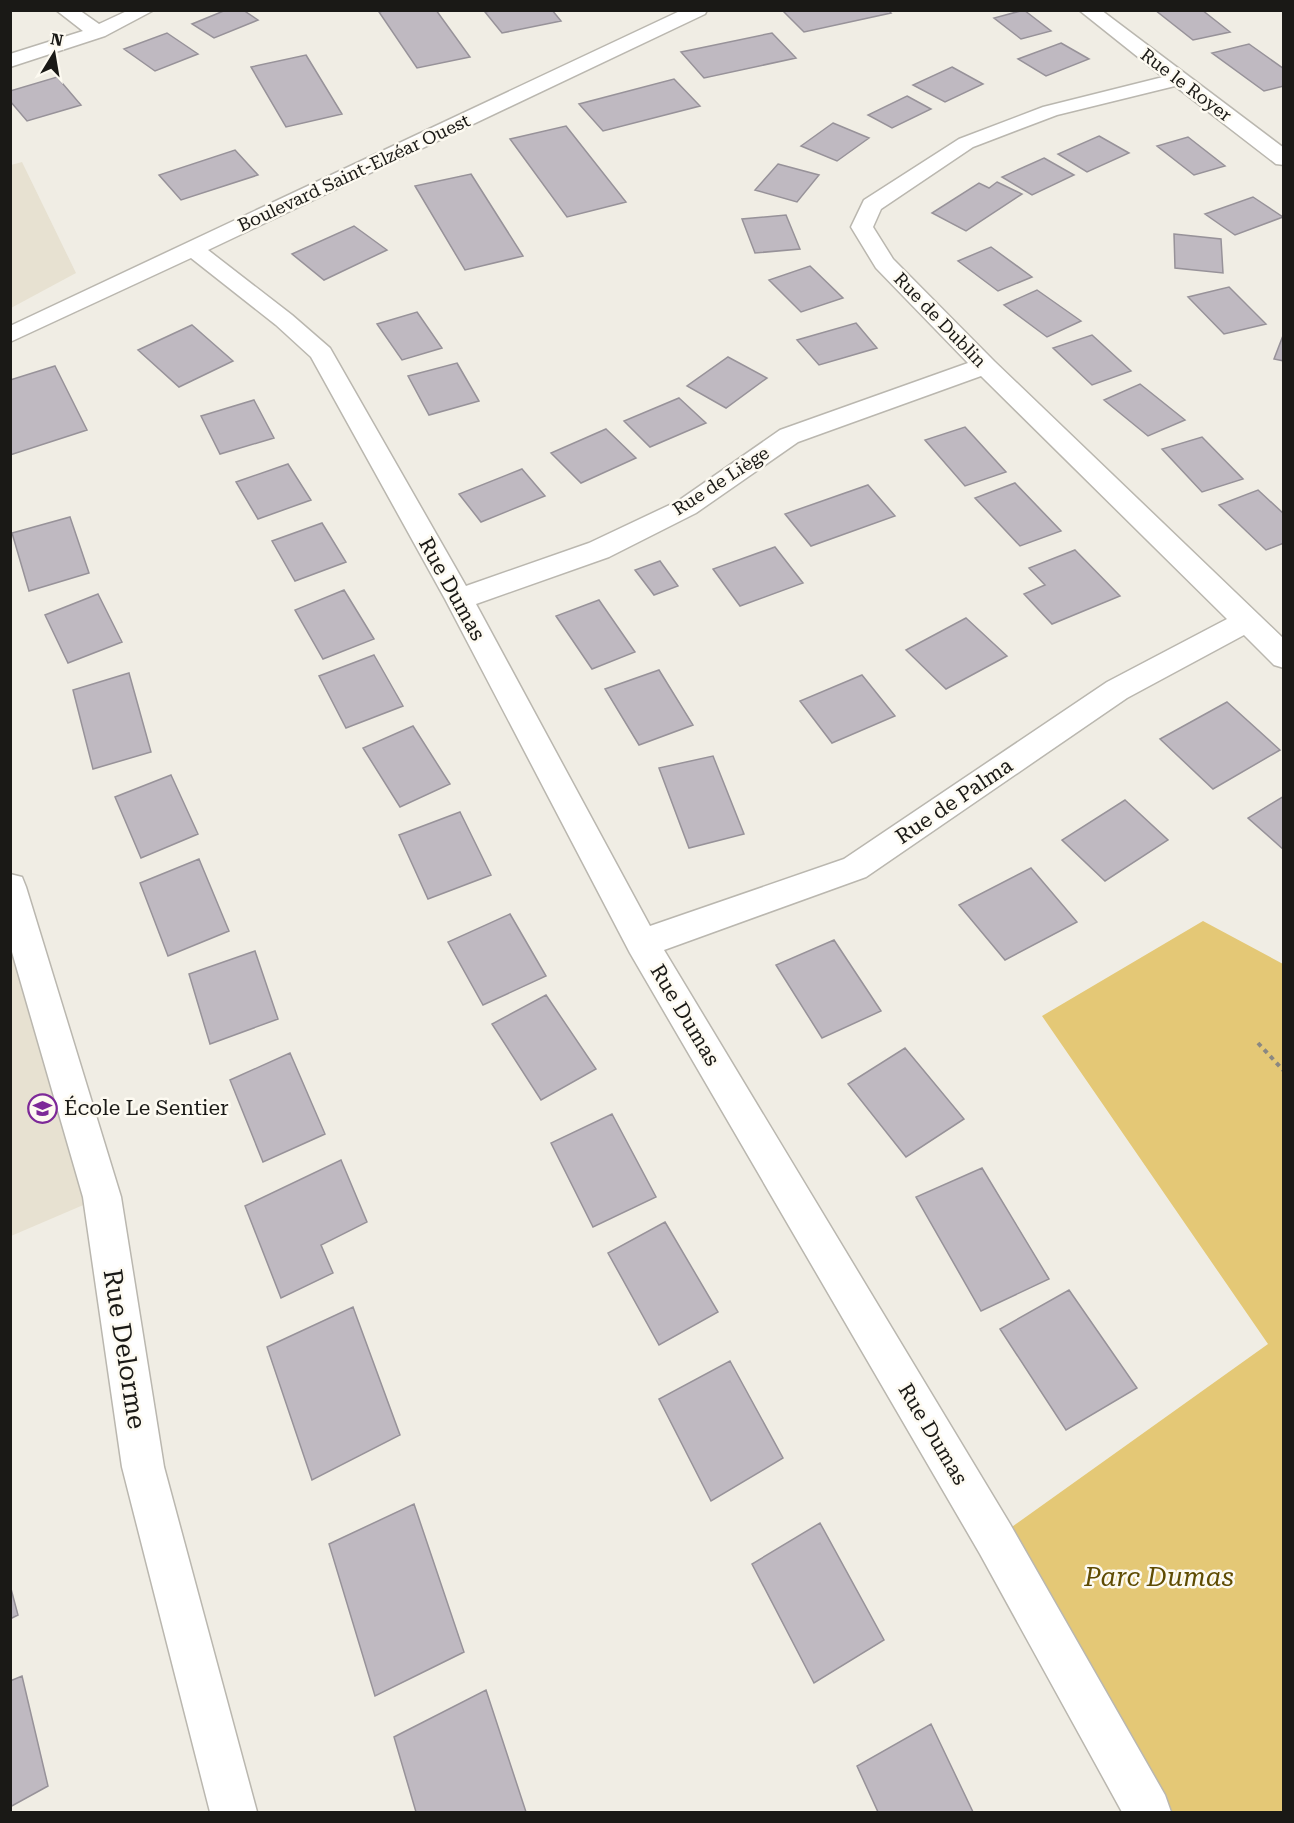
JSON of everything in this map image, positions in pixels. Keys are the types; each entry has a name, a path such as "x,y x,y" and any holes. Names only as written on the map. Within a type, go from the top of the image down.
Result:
{"street":[{"path":"65,10 98,32"},
{"path":"10,61 98,32 145,10"},
{"name":"Boulevard Saint-Elzéar Ouest","path":"10,335 698,10"},
{"name":"Rue le Royer","path":"1088,10 1284,159"},
{"name":"Rue de Dublin","path":"1178,79 1050,111 966,143 872,205 862,227 884,263 985,366 1284,657"},
{"name":"Rue Dumas","path":"193,249 284,320 321,353 459,598 642,943 989,1529 1148,1812"},
{"name":"Rue de Liège","path":"459,598 598,550 667,517 687,507 789,436 985,366"},
{"name":"Rue de Palma","path":"642,943 855,868 1117,690 1247,621"},
{"name":"Rue Delorme","path":"10,887 102,1197 143,1467 234,1812"}],"path":[{"path":"1258,1043 1284,1071"}],"shaded area":[{"path":"22,162 76,273 11,308 11,165"},
{"name":"École Le Sentier","path":"10,887 102,1197 11,1236 10,1236"}],"green space":[{"name":"Parc Dumas","path":"1203,921 1283,964 1283,1812 1148,1812 995,1539 1268,1344 1042,1016"}],"building":[{"path":"226,10 243,10 258,20 214,38 192,24"},
{"path":"436,10 470,57 417,68 379,12"},
{"path":"552,10 561,21 502,33 485,12"},
{"path":"782,10 888,10 891,13 804,32"},
{"path":"1024,10 1051,31 1021,39 994,18"},
{"path":"1155,10 1202,10 1230,32 1193,40"},
{"path":"167,33 198,54 155,71 124,49"},
{"path":"772,33 796,58 704,78 681,52"},
{"path":"1061,43 1089,59 1046,76 1018,59"},
{"path":"1249,44 1284,69 1284,86 1264,91 1212,53"},
{"path":"306,55 342,114 286,127 251,67"},
{"path":"952,67 983,84 945,102 913,85"},
{"path":"57,77 81,105 27,121 10,101 10,91"},
{"path":"674,79 700,106 603,131 579,104"},
{"path":"907,96 931,109 892,128 868,115"},
{"path":"833,123 869,138 837,161 801,146"},
{"path":"566,126 626,202 567,217 510,139"},
{"path":"1099,136 1129,153 1087,172 1058,154"},
{"path":"1188,137 1225,166 1194,175 1157,146"},
{"path":"235,150 258,175 181,200 159,175"},
{"path":"1044,158 1074,175 1032,195 1002,177"},
{"path":"778,164 819,175 797,202 755,190"},
{"path":"471,174 523,256 465,270 415,186"},
{"path":"997,182 1022,194 966,231 932,213 979,183 989,188"},
{"path":"1253,197 1283,217 1235,235 1205,214"},
{"path":"786,215 800,249 755,253 742,219"},
{"path":"354,226 387,250 324,280 292,254"},
{"path":"1174,234 1221,239 1223,273 1175,268"},
{"path":"991,247 1032,277 998,291 958,261"},
{"path":"810,266 843,298 801,312 769,280"},
{"path":"1229,287 1266,324 1224,334 1188,297"},
{"path":"1037,290 1081,321 1047,337 1004,305"},
{"path":"417,312 442,348 402,360 377,324"},
{"path":"856,323 877,348 819,365 797,340"},
{"path":"192,325 233,361 179,387 138,350"},
{"path":"1284,333 1284,361 1274,359"},
{"path":"1092,335 1131,371 1092,385 1053,348"},
{"path":"728,357 767,378 726,408 687,386"},
{"path":"457,363 479,401 429,415 408,376"},
{"path":"55,366 87,430 10,455 10,380"},
{"path":"1140,384 1185,420 1148,436 1104,400"},
{"path":"679,398 706,423 650,447 624,421"},
{"path":"254,400 274,438 220,454 201,416"},
{"path":"965,427 1006,472 965,486 925,440"},
{"path":"606,429 636,458 581,483 551,453"},
{"path":"1202,437 1243,479 1202,492 1162,449"},
{"path":"288,464 311,500 258,519 236,482"},
{"path":"522,469 545,496 481,522 459,494"},
{"path":"1015,483 1061,531 1020,546 975,498"},
{"path":"868,485 895,516 811,546 785,514"},
{"path":"1258,490 1284,514 1284,543 1266,550 1219,505"},
{"path":"70,517 89,573 29,591 12,533"},
{"path":"322,523 346,562 295,581 272,541"},
{"path":"775,547 803,583 740,606 713,569"},
{"path":"1075,550 1120,596 1052,624 1024,594 1045,585 1029,568"},
{"path":"660,561 678,586 654,595 635,570"},
{"path":"344,590 374,639 323,659 295,610"},
{"path":"98,594 122,642 68,663 45,615"},
{"path":"599,600 635,652 592,669 556,616"},
{"path":"966,618 1007,656 946,689 906,650"},
{"path":"374,655 403,706 346,728 319,676"},
{"path":"659,670 693,725 639,745 605,689"},
{"path":"129,673 151,752 93,769 73,690"},
{"path":"862,675 895,716 832,743 800,701"},
{"path":"1227,702 1280,750 1213,789 1160,739"},
{"path":"413,726 450,784 400,807 363,748"},
{"path":"713,756 744,834 689,848 659,768"},
{"path":"171,775 198,834 141,858 115,797"},
{"path":"1284,796 1284,850 1248,818"},
{"path":"1125,800 1168,840 1105,881 1062,840"},
{"path":"460,812 491,875 428,899 399,835"},
{"path":"199,859 229,931 168,956 140,883"},
{"path":"1031,868 1077,922 1005,960 959,905"},
{"path":"510,914 546,976 483,1005 448,942"},
{"path":"834,940 881,1011 822,1038 776,965"},
{"path":"255,951 278,1019 210,1044 189,974"},
{"path":"546,995 596,1069 541,1100 492,1024"},
{"path":"905,1048 964,1119 906,1157 848,1084"},
{"path":"290,1053 325,1134 263,1162 230,1080"},
{"path":"612,1114 656,1197 593,1227 551,1143"},
{"path":"341,1160 367,1222 321,1245 333,1273 281,1298 245,1206"},
{"path":"982,1168 1049,1279 981,1311 916,1197"},
{"path":"665,1222 718,1312 659,1345 608,1253"},
{"path":"1069,1290 1137,1388 1066,1430 1000,1329"},
{"path":"353,1307 400,1435 312,1480 267,1347"},
{"path":"730,1361 783,1458 711,1501 659,1399"},
{"path":"414,1504 464,1652 375,1696 329,1544"},
{"path":"820,1523 884,1640 814,1683 752,1564"},
{"path":"10,1585 18,1615 10,1619"},
{"path":"22,1676 48,1786 10,1807 10,1681"},
{"path":"486,1690 526,1812 416,1812 394,1737"},
{"path":"931,1724 973,1812 878,1812 857,1766"}],"place":[{"name":"École Le Sentier","path":"43,1108"}]}
